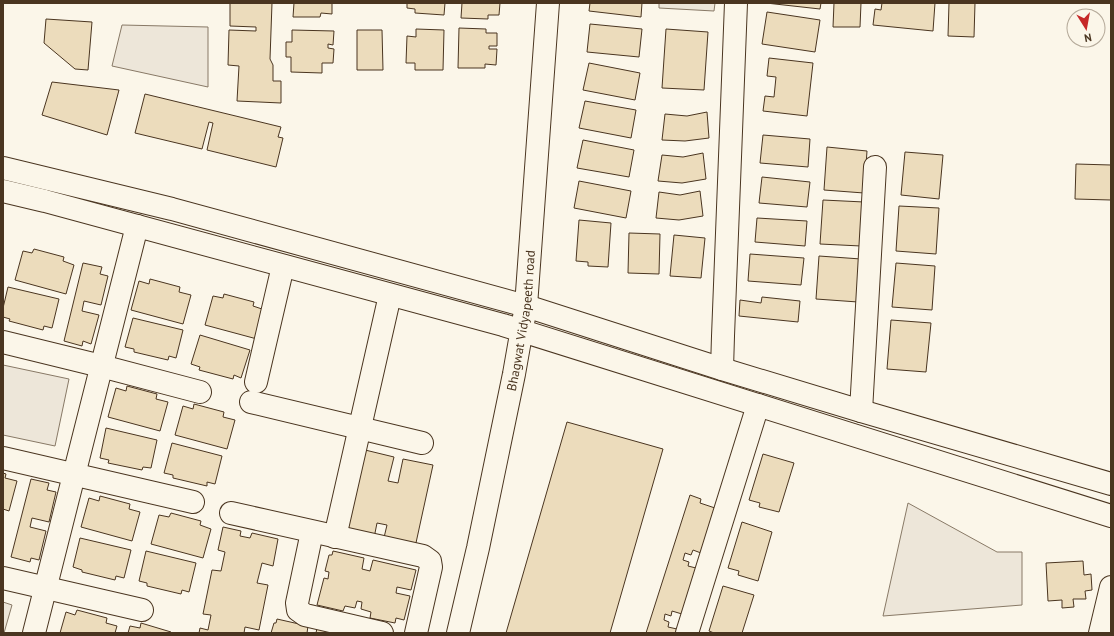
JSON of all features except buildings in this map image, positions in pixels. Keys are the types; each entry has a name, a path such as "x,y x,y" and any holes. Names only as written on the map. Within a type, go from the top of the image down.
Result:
{"street":[{"name":"Bhagwat Vidyapeeth road","path":"458,633 478,548 514,374 526,306 548,3"},
{"path":"722,369 736,3"},
{"path":"861,412 875,167"},
{"path":"3,168 172,209 526,306 861,412 1111,484"},
{"path":"3,191 53,203 521,331 1111,516"},
{"path":"34,633 137,226"},
{"path":"283,266 253,392 360,428 422,443"},
{"path":"335,537 390,295"},
{"path":"3,342 200,392"},
{"path":"687,633 758,405"},
{"path":"3,458 193,502"},
{"path":"231,513 423,556 430,562 431,567 416,633"},
{"path":"312,532 296,603 298,610 305,615 374,632"},
{"path":"3,578 142,610"},
{"path":"1100,633 1111,587"}],"shaded area":[{"path":"659,3 715,3 714,11 659,8"},
{"path":"122,25 208,27 208,87 112,66"},
{"path":"3,365 69,379 55,446 3,435"},
{"path":"908,503 997,552 1022,552 1022,605 883,616"},
{"path":"3,602 12,605 4,633 3,633"}]}
